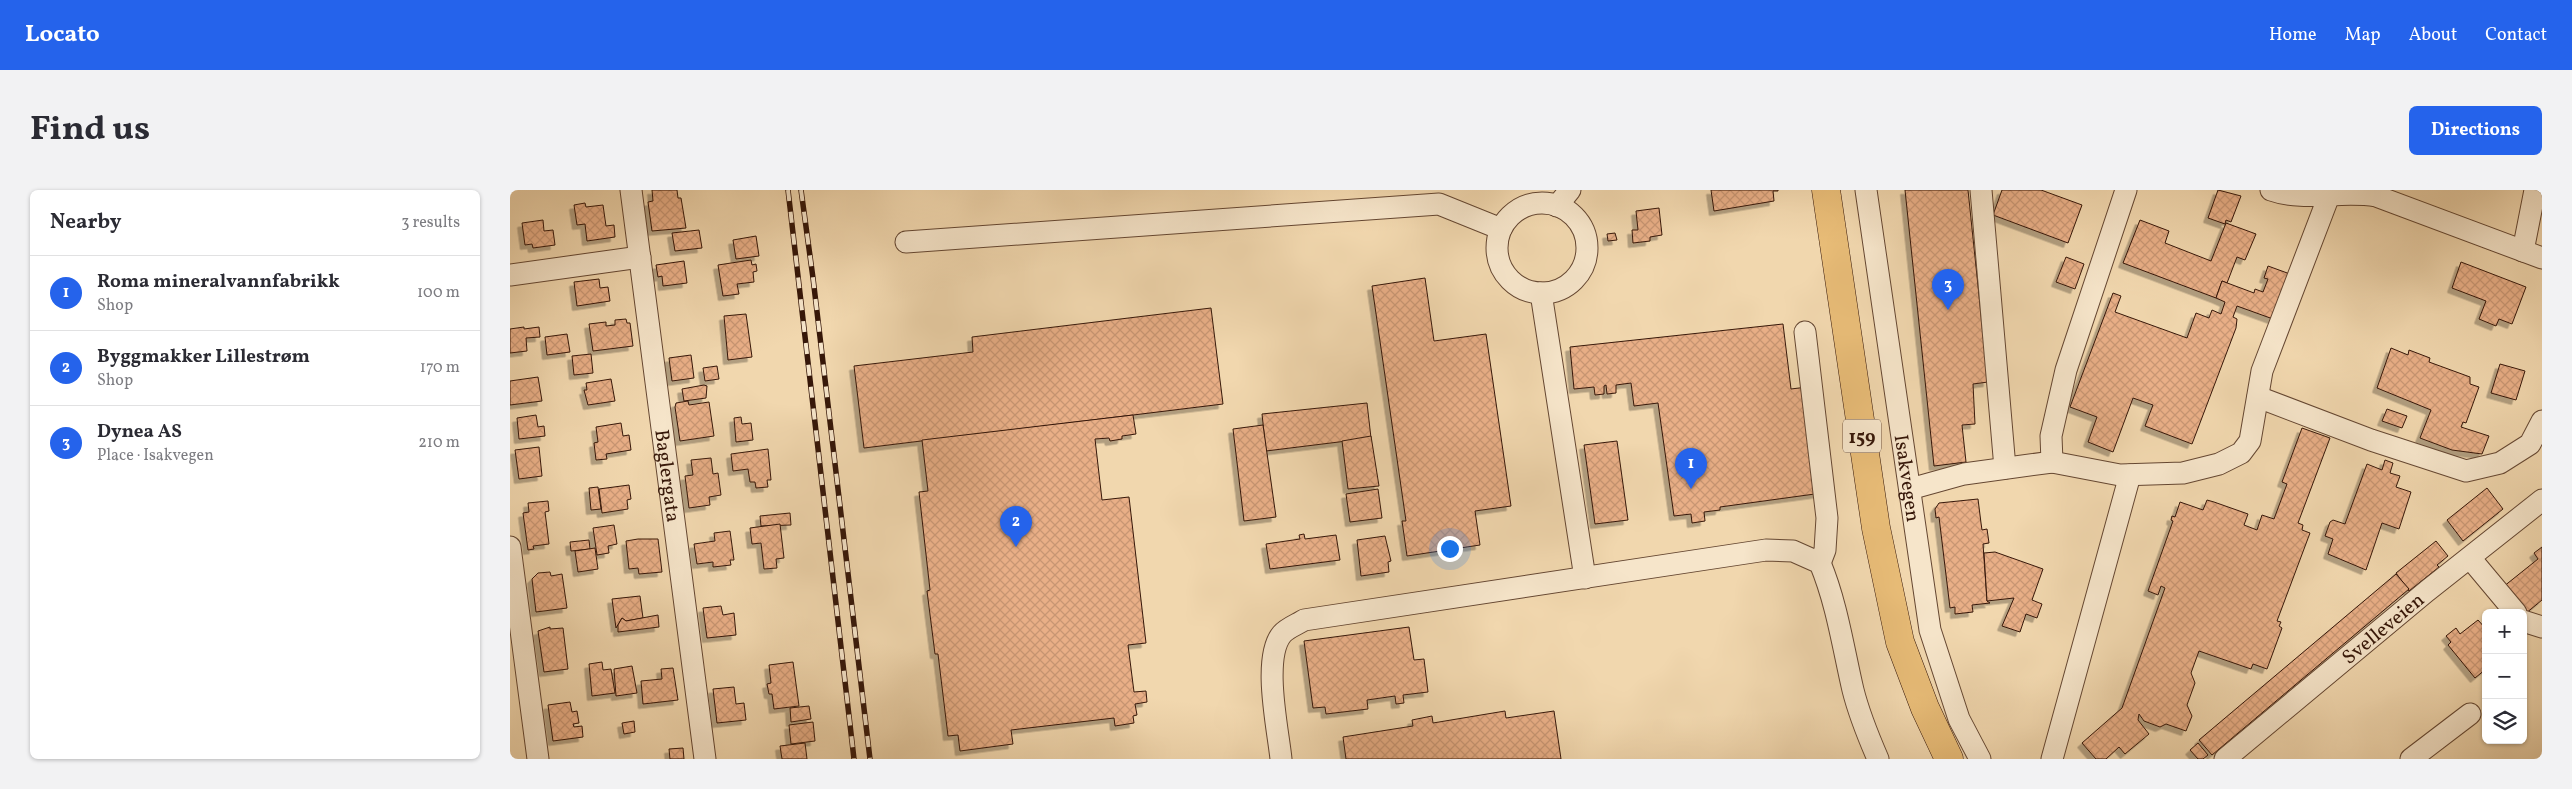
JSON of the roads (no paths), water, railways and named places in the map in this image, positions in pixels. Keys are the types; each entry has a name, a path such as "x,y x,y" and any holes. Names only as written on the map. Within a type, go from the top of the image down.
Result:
{"highway":[{"name":"159","path":"1826,190 1876,528 1900,642 1913,679 1949,759"}],"street":[{"name":"Baglergata","path":"631,190 705,759"},
{"name":"Isakvegen","path":"1866,190 1930,630 1959,718 1980,759"},
{"path":"1981,190 2005,468"},
{"path":"2052,462 2051,436 2066,370 2126,190"},
{"path":"2272,190 2296,196 2356,191 2376,196 2480,237 2533,255 2535,190"},
{"path":"1910,489 1964,474 2052,462 2120,475 2183,473 2219,464 2241,453 2250,441 2262,371 2330,193"},
{"path":"1564,198 1579,224 1586,242 1586,251 1580,272 1563,288 1541,293 1520,288 1504,272 1497,251 1501,229 1507,219 1525,206 1564,198"},
{"path":"906,242 1439,204 1501,229"},
{"path":"510,275 640,257"},
{"path":"1541,293 1585,578"},
{"path":"1805,332 1827,518 1825,550 1820,563 1832,592 1860,715 1878,759"},
{"path":"2258,397 2371,440 2466,471 2500,464 2530,444 2542,421"},
{"path":"2052,759 2130,475"},
{"name":"Svelleveien","path":"2225,759 2542,500"},
{"path":"510,547 538,759"},
{"path":"1281,759 1272,667 1275,648 1282,634 1304,620 1766,550 1793,551 1820,563"},
{"path":"2470,558 2513,609"},
{"path":"2527,622 2542,627"},
{"path":"2411,759 2470,714"}],"railway":[{"path":"788,190 854,759"},
{"path":"801,190 870,759"}],"place":[{"name":"Dynea AS","path":"1948,310"},
{"name":"Roma mineralvannfabrikk","path":"1691,489"},
{"name":"Byggmakker Lillestrøm","path":"1016,547"}]}
